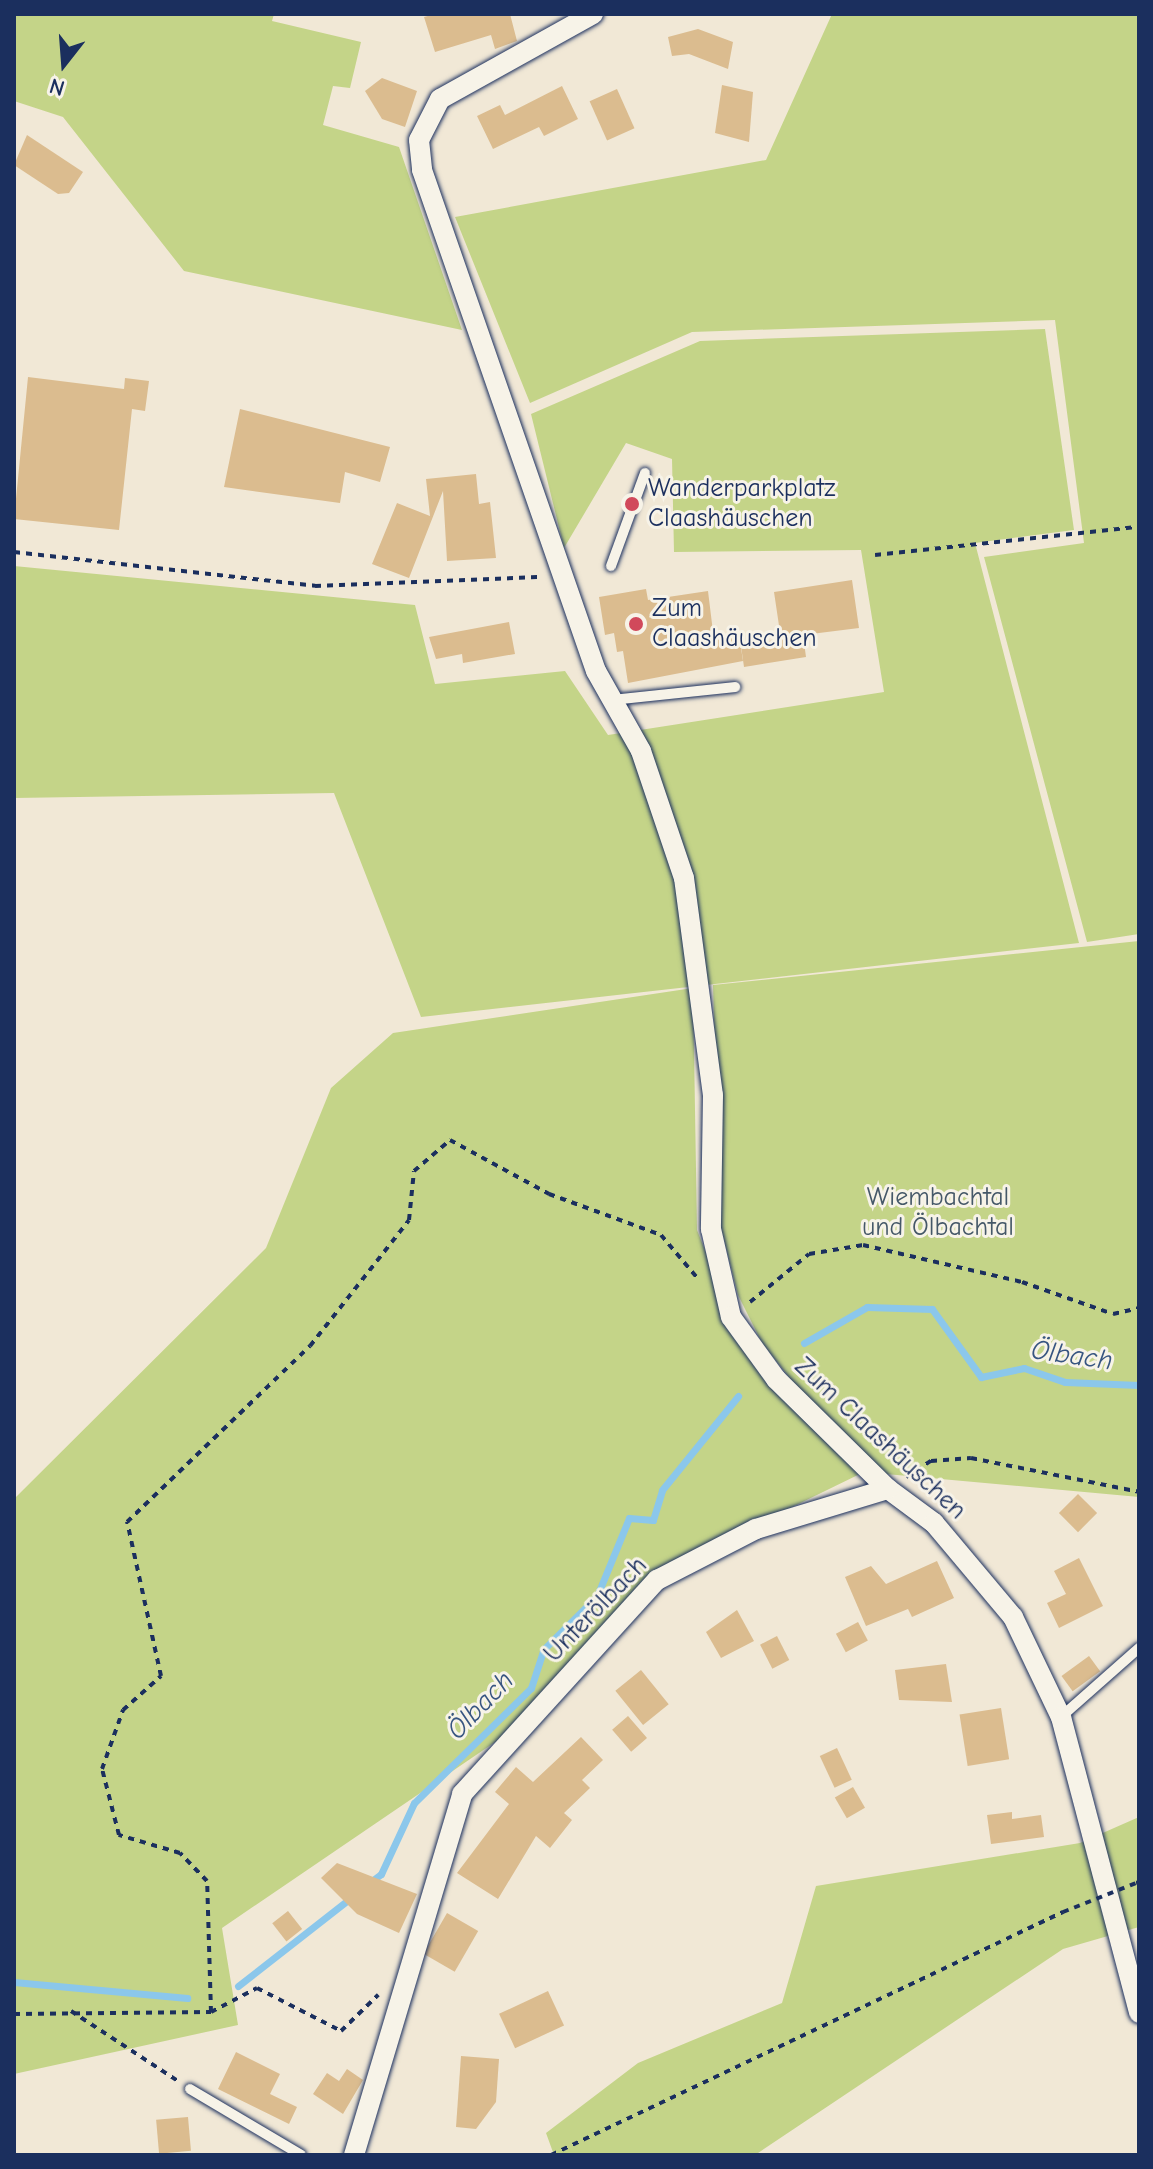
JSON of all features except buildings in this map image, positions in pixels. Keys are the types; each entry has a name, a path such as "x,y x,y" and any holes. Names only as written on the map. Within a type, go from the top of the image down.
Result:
{"street":[{"name":"Zum Claashäuschen","path":"593,14 440,99 419,140 422,170 565,575 612,700 641,751 684,878 713,1095 711,1229 731,1317 776,1379 888,1489 984,1574 1061,1717 1139,2013"},
{"name":"Unterölbach","path":"354,2155 462,1794 657,1580 756,1529 888,1489"}],"lane":[{"path":"611,566 645,473"},
{"path":"612,700 735,687"},
{"path":"1061,1717 1139,1648"},
{"path":"190,2089 301,2155"}],"path":[{"path":"875,555 1139,527"},
{"path":"14,552 315,586 565,575"},
{"path":"211,2012 207,1881 180,1853 119,1835 102,1769 123,1710 161,1676 127,1522 310,1346 409,1220 414,1171 450,1140 549,1194 661,1235 731,1317 809,1254 863,1245 998,1275 1113,1314 1139,1308"},
{"path":"888,1489 931,1461 971,1458 1139,1492"},
{"path":"551,2155 1063,1912 1138,1883"},
{"path":"14,2014 69,2010 211,2012 257,1988 341,2031 381,1992"},
{"path":"69,2010 190,2089"}],"green space":[{"path":"14,14 274,14 272,21 361,42 350,88 333,86 323,125 399,147 462,330 184,271 63,117 14,101"},
{"path":"832,14 1139,14 1139,934 1087,942 984,557 1084,543 1055,320 692,332 530,403 455,217 766,160"},
{"path":"1045,329 1074,530 975,543 1079,943 421,1017 334,793 14,798 14,566 415,605 435,684 565,671 608,735 884,692 861,550 674,552 672,459 626,443 564,548 531,414 700,341"},
{"name":"Wiembachtal und Ölbachtal","path":"1139,941 1139,1497 864,1472 649,1577 504,1736 222,1928 238,2025 14,2074 14,1499 266,1248 331,1088 393,1033 693,988 697,1230 745,1351 857,1463 762,1343 738,1295 720,1224 713,985"},
{"path":"1139,1817 1139,1927 1063,1949 755,2155 554,2155 546,2133 638,2063 782,2003 816,1886 1080,1843"}],"waterway":[{"name":"Ölbach","path":"804,1343 867,1307 932,1309 981,1377 1024,1368 1065,1382 1139,1385"},
{"name":"Ölbach","path":"369,1883 381,1874 414,1803 531,1688 543,1650 597,1596 629,1518 653,1520 662,1490 738,1396"},
{"name":"Ölbach","path":"238,1986 353,1896"},
{"name":"Ölbach","path":"14,1982 187,1998"}],"place":[{"name":"Wanderparkplatz Claashäuschen","path":"632,504"},
{"name":"Zum Claashäuschen","path":"636,624"}]}
